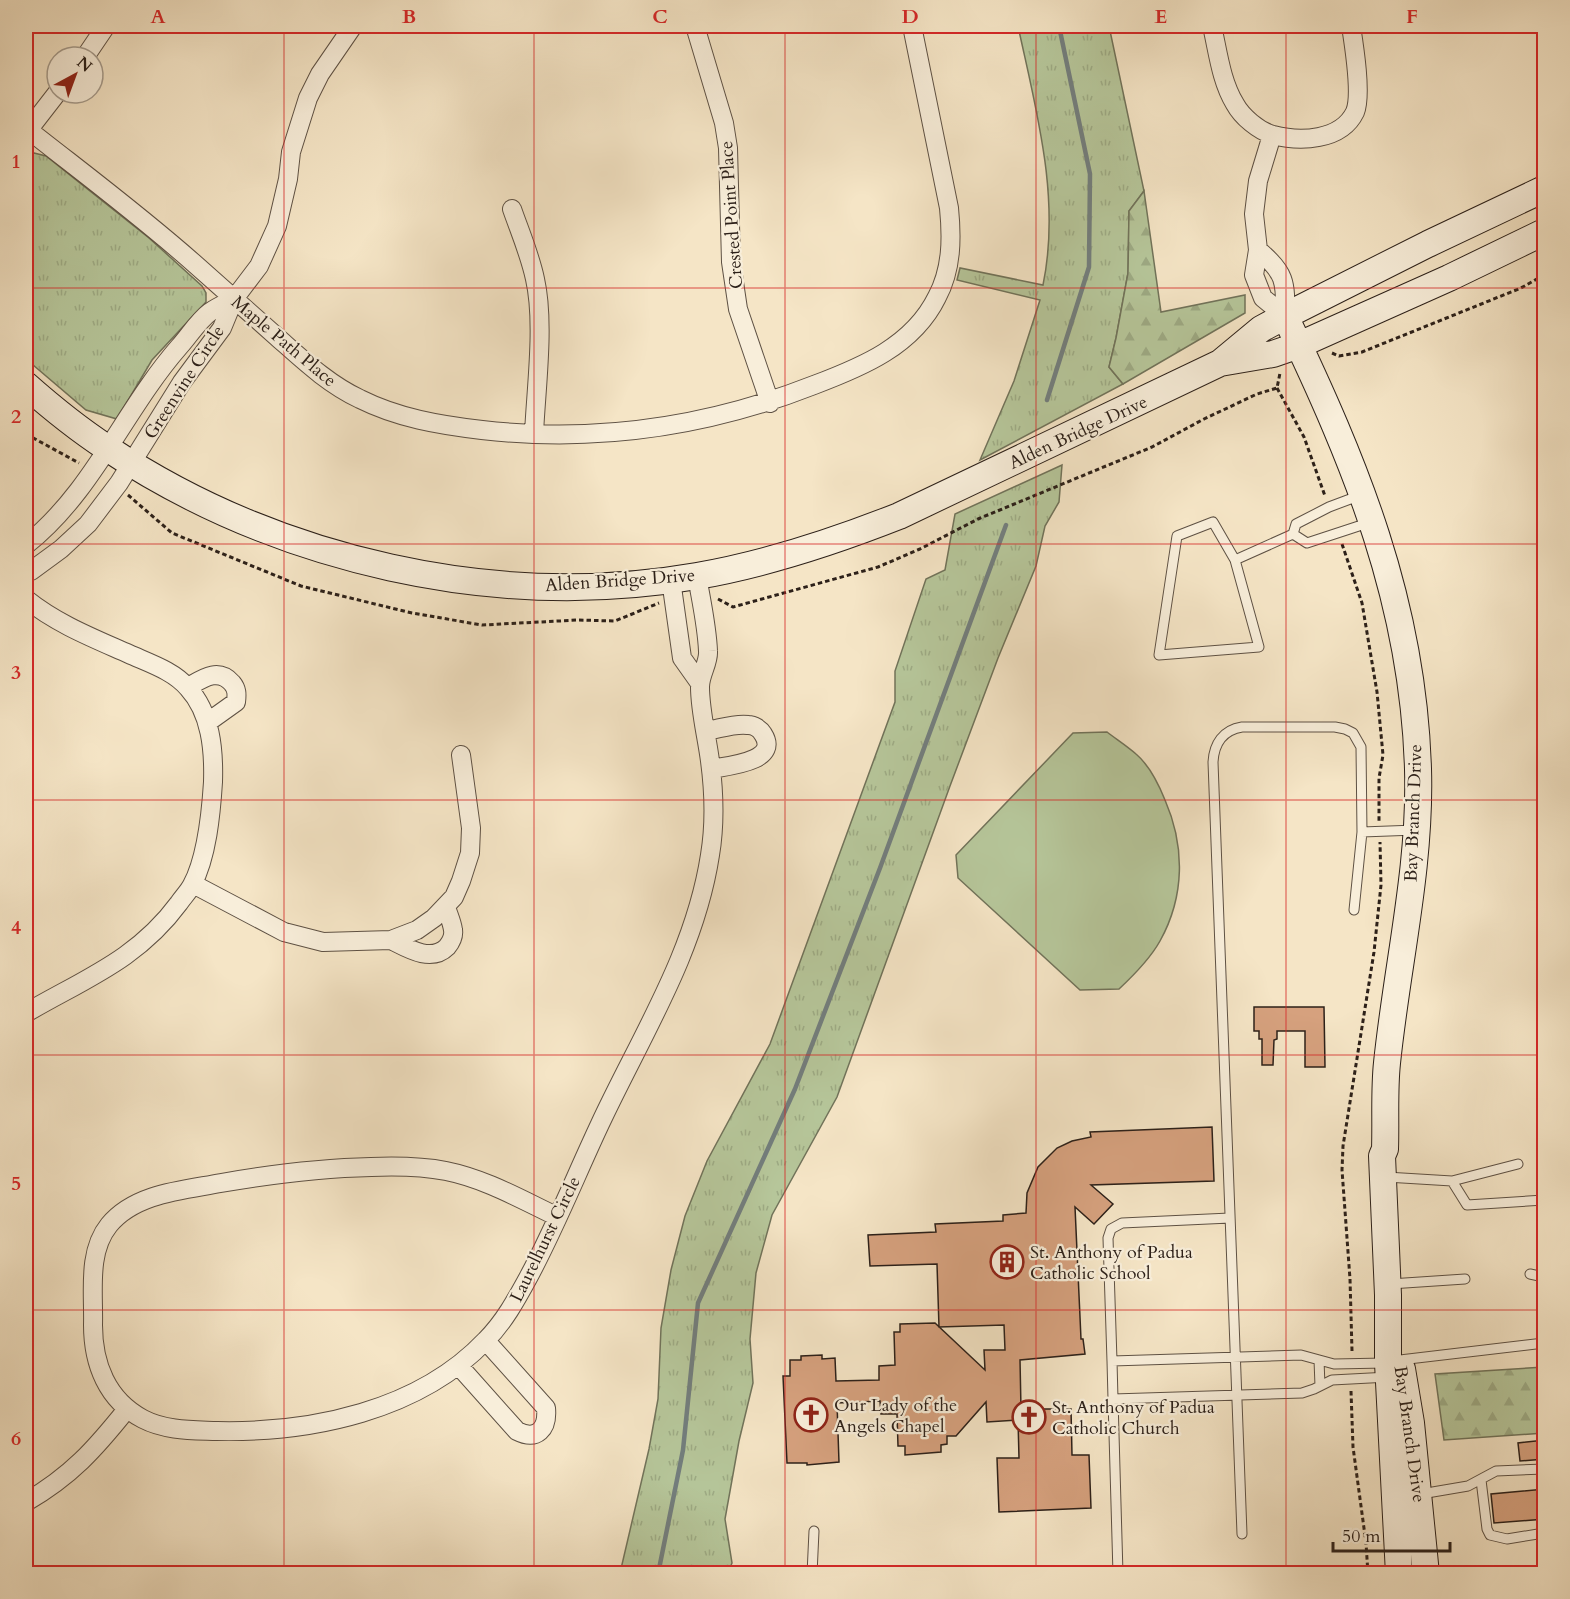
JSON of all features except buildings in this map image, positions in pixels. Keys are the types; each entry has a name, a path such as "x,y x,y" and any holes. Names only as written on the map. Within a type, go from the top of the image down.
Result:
{"street":[{"path":"93,45 106,26"},
{"name":"Greenvine Circle","path":"26,572 31,571 68,543 88,524 125,473 182,382 222,328 234,299 259,266 277,226 287,187 291,152 308,98 320,74 353,26"},
{"name":"Crested Point Place","path":"695,26 724,123 728,148 731,262 738,309 770,403"},
{"name":"Maple Path Place","path":"26,130 163,236 328,381 363,401 417,420 455,427 534,434 594,435 642,431 687,423 770,403 852,371 891,350 910,334 926,315 937,298 946,275 951,251 951,229 949,208 912,26"},
{"path":"1212,26 1226,86 1236,107 1253,124 1272,135 1302,139 1322,138 1340,129 1354,112 1358,95 1351,26"},
{"path":"26,130 47,105"},
{"path":"1272,135 1258,181 1254,214 1258,250 1254,275 1263,298 1285,316"},
{"name":"Alden Bridge Drive","path":"26,385 61,416 103,459 125,473 247,522 352,558 406,571 517,585 673,589 698,586 848,537 899,516 1220,363 1261,329 1285,316 1428,244 1545,189"},
{"path":"512,209 529,257 538,306 534,434"},
{"name":"Alden Bridge Drive","path":"1220,363 1302,351 1545,232"},
{"path":"1258,250 1275,264 1286,287 1285,316"},
{"name":"Greenvine Circle","path":"26,545 67,506 103,459 163,365 208,314 234,299"},
{"name":"Bay Branch Drive","path":"1285,316 1364,494 1388,572 1402,628 1412,699 1418,770 1416,830 1409,906 1387,1064 1385,1149 1382,1156 1392,1367 1407,1496 1426,1574"},
{"name":"Laurelhurst Circle","path":"698,586 709,656 699,681"},
{"name":"Laurelhurst Circle","path":"127,1409 145,1420 176,1429 275,1430 337,1420 390,1402 422,1388 459,1366 486,1341 502,1322 558,1218 600,1123 665,996 701,897 711,850 713,820 711,769 699,681 682,658 673,589"},
{"path":"26,599 41,612 63,625 166,671 188,687 200,703 208,722 212,768 211,813 201,861 192,885 170,914 135,950 26,1013"},
{"path":"188,687 209,676 220,675 230,680 236,687 236,702 208,722"},
{"path":"706,731 748,724 761,731 766,740 765,750 754,760 711,769"},
{"path":"192,885 284,932 303,938 323,942 391,940 417,930 446,907 454,897 470,853 471,828 461,755"},
{"path":"391,940 417,952 434,954 441,952 453,936 446,907"},
{"path":"26,1502 73,1471 127,1409 111,1393 100,1373 93,1342 94,1260 97,1245 106,1229 118,1216 137,1204 162,1194 284,1172 322,1168 415,1166 471,1178 494,1186 558,1218"},
{"path":"459,1366 517,1431 526,1435 536,1434 548,1419 546,1408 486,1341"},
{"name":"Bay Branch Drive","path":"1399,1574 1407,1496"}],"lane":[{"path":"1235,560 1293,534 1296,524 1329,507 1364,494"},
{"path":"1213,522 1235,560 1259,647 1159,655 1177,536 1213,522"},
{"path":"1293,534 1307,543 1373,522"},
{"path":"1242,1534 1213,753 1224,734 1242,727 1335,727 1349,731 1357,738 1361,747 1362,831 1354,910"},
{"path":"1362,831 1416,830"},
{"path":"1383,1177 1452,1182 1518,1164"},
{"path":"1452,1182 1467,1205 1545,1200"},
{"path":"1118,1574 1108,1238 1111,1229 1122,1223 1230,1218"},
{"path":"1530,1274 1545,1277"},
{"path":"1388,1289 1465,1279"},
{"path":"1113,1399 1302,1393 1332,1380 1351,1379 1392,1367 1545,1343"},
{"path":"1112,1361 1301,1355 1334,1364 1392,1367"},
{"path":"1319,1360 1320,1386"},
{"path":"1407,1496 1468,1486 1496,1471 1545,1469"},
{"path":"1480,1480 1486,1529 1490,1535 1507,1539 1545,1533"},
{"path":"812,1574 814,1531"}],"path":[{"path":"1302,351 1324,349 1339,356 1362,352 1521,288 1545,275"},
{"path":"1273,354 1281,371 1277,388 1304,437 1329,507"},
{"path":"698,586 734,607 878,567 920,549 978,519 1152,447 1204,419 1257,394 1277,388"},
{"path":"26,434 83,465 103,459"},
{"path":"125,473 130,497 172,533 301,586 412,613 482,625 578,620 615,621 673,589"},
{"path":"1338,533 1362,603 1377,692 1383,755 1379,778 1381,885 1374,952 1343,1146 1342,1170 1350,1279 1352,1364"},
{"path":"1351,1379 1353,1447 1368,1574"}],"green space":[{"path":"1018,26 1109,26 1144,191 1129,211 1128,273 1109,367 1123,384 980,460 1014,381 1040,300 957,280 960,268 1043,285 1048,252 1048,187 1044,154"},
{"path":"34,153 46,156 149,238 202,286 206,293 206,302 152,360 117,419 86,410 26,359 26,158"},
{"path":"1144,191 1161,312 1245,295 1245,313 1123,384 1109,367 1128,273 1129,211"},
{"path":"1062,465 1059,502 1045,526 1036,566 998,658 950,786 837,1097 772,1215 756,1273 750,1339 753,1383 739,1441 725,1519 732,1563 728,1573 620,1573 649,1449 658,1399 661,1328 671,1270 685,1216 707,1161 770,1044 895,702 895,671 926,579 945,570 955,514"},
{"path":"1107,732 1141,759 1163,794 1172,817 1179,853 1178,889 1168,924 1160,941 1136,972 1119,989 1080,990 958,878 956,855 1073,733"},
{"path":"1544,1367 1544,1433 1444,1440 1435,1374"}],"waterway":[{"path":"1047,400 1089,267 1090,174 1059,26"},
{"path":"658,1574 683,1450 698,1303 795,1089 880,868 1006,525"}],"place":[{"name":"St. Anthony of Padua Catholic School","path":"1007,1262"},
{"name":"Our Lady of the Angels Chapel","path":"811,1415"},
{"name":"St. Anthony of Padua Catholic Church","path":"1029,1417"}]}
